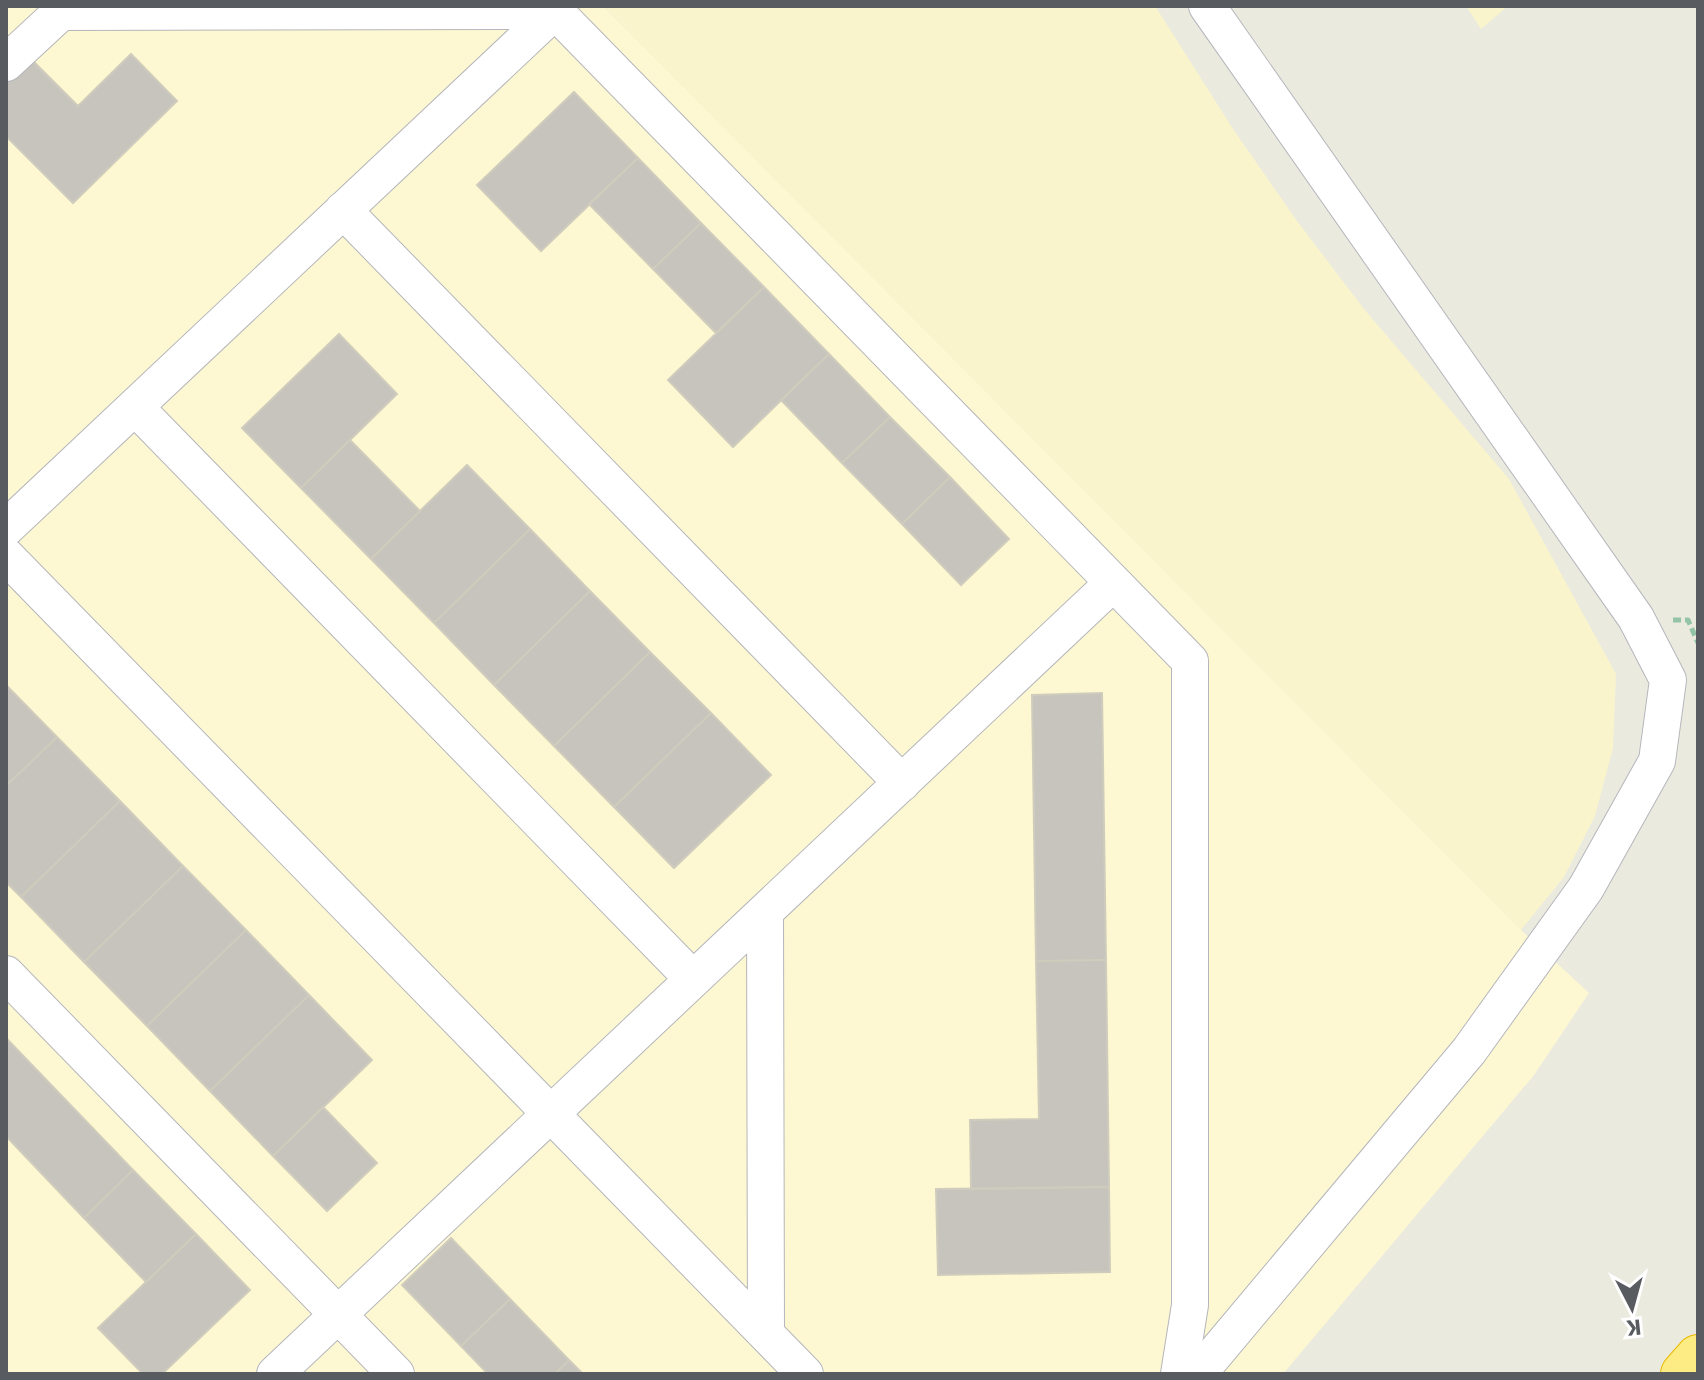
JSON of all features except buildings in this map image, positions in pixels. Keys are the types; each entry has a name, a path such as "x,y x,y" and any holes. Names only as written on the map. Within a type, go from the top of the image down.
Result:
{"highway":[{"path":"1683,1374 1698,1357"}],"street":[{"path":"1198,1374 1469,1051 1586,888 1657,761 1668,680 1636,618 1207,6"},
{"path":"6,63 61,12 555,11 1190,661 1190,1305 1179,1374"},
{"path":"6,528 555,11"},
{"path":"343,210 902,783"},
{"path":"135,407 693,979"},
{"path":"6,556 805,1374"},
{"path":"275,1374 1113,583"},
{"path":"765,912 766,1334"},
{"path":"6,974 396,1374"}],"shaded area":[{"path":"6,6 603,6 1521,930 1589,993 1534,1075 1283,1374 6,1374"}],"sand":[{"path":"603,6 1155,6 1233,129 1297,221 1364,309 1509,479 1616,674 1613,748 1595,816 1564,877 1521,930"},
{"path":"1466,6 1508,6 1481,29"}]}
